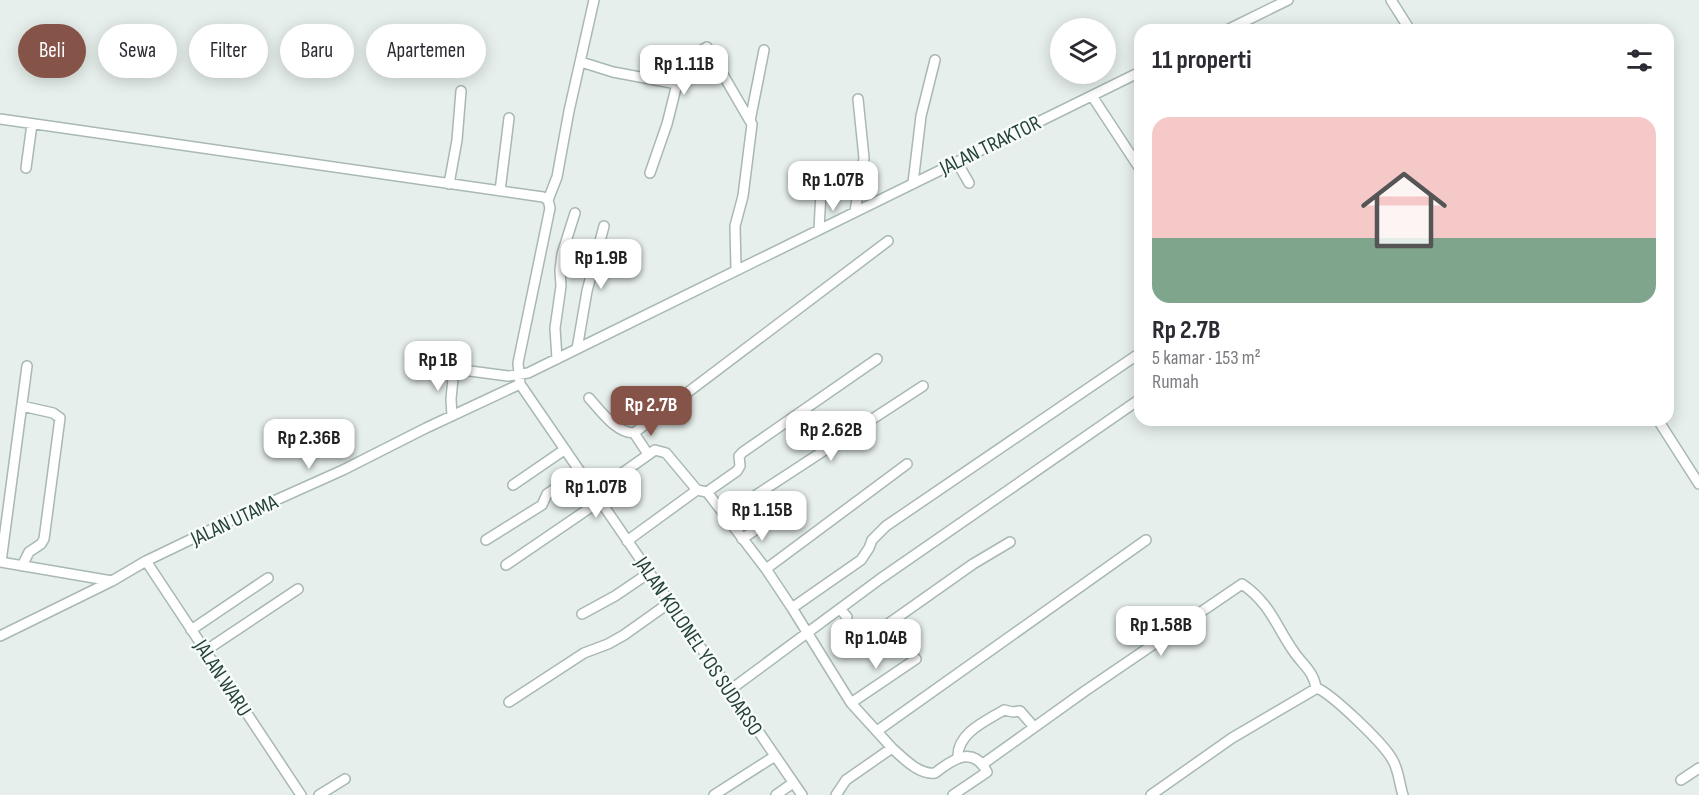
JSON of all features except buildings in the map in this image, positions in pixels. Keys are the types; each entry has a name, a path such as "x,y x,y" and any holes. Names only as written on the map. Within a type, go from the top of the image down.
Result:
{"street":[{"path":"432,366 519,380 518,363 550,208 548,200 557,177 594,0"},
{"path":"1239,24 1288,0"},
{"path":"1391,0 1406,24"},
{"path":"650,173 667,124 684,61 707,47 752,124 743,196 735,226 736,269"},
{"path":"750,121 764,50"},
{"path":"913,183 921,116 934,60"},
{"path":"581,62 613,72 677,84"},
{"name":"JALAN TRAKTOR","path":"519,380 528,373 736,269 1134,75"},
{"path":"449,184 457,140 461,91"},
{"path":"1092,96 1134,160"},
{"path":"855,211 864,158 858,99"},
{"path":"500,191 509,118"},
{"path":"0,119 543,197 548,200"},
{"path":"26,168 32,124"},
{"path":"957,162 969,183"},
{"path":"819,229 820,193"},
{"path":"556,359 555,328 561,285 562,254 575,213"},
{"path":"577,349 587,291 603,226"},
{"path":"589,398 616,425 626,432 634,433 888,241"},
{"path":"792,608 861,560 872,540 886,526 1134,357"},
{"path":"627,541 702,491 737,471 740,466 739,456 743,452 877,359"},
{"path":"27,366 0,562 112,581"},
{"path":"452,416 454,368"},
{"name":"JALAN UTAMA","path":"0,636 112,581 146,561 343,470 519,380"},
{"name":"JALAN KOLONEL YOS SUDARSO","path":"519,380 564,450 802,795"},
{"path":"724,516 923,386"},
{"path":"730,690 943,535 1134,403"},
{"path":"22,406 53,413 60,418 44,539 41,544 29,552 22,566"},
{"path":"1662,426 1699,484"},
{"path":"634,433 648,454"},
{"path":"513,485 564,450"},
{"path":"594,493 655,450 666,453 724,516 766,569 809,632 851,703 892,748 918,769 931,774 958,758 972,756 983,764 986,773 953,795"},
{"path":"766,569 907,464"},
{"path":"486,540 542,505 547,494 580,472"},
{"path":"506,565 600,501"},
{"path":"742,539 767,522"},
{"path":"877,731 1146,540"},
{"path":"841,609 847,617 842,637 854,648 973,564 1010,542"},
{"name":"JALAN WARU","path":"146,561 301,795"},
{"path":"582,614 615,596 649,573"},
{"path":"192,630 268,578"},
{"path":"983,764 1242,584 1267,606 1293,650 1313,675 1316,688"},
{"path":"206,651 298,589"},
{"path":"509,702 584,653 624,635 669,603"},
{"path":"851,703 916,659"},
{"path":"1151,795 1232,738 1316,688"},
{"path":"1316,688 1323,691 1382,745 1397,768 1403,795"},
{"path":"958,758 957,749 964,738 1004,710 1020,711 1034,727"},
{"path":"836,795 846,780 892,748"},
{"path":"714,795 775,756"},
{"path":"1681,780 1699,768"},
{"path":"319,795 345,779"},
{"path":"776,795 793,783"}]}
